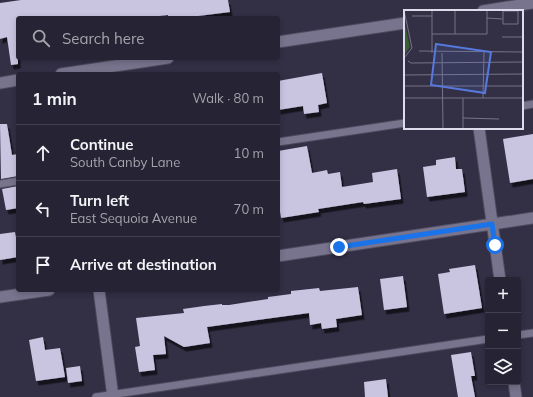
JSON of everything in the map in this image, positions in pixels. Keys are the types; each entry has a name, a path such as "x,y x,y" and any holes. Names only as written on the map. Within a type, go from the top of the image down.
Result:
{"street":[{"path":"489,10 533,3"},
{"path":"280,42 404,23"},
{"path":"79,72 155,60"},
{"path":"0,83 16,80"},
{"path":"479,129 500,277"},
{"path":"280,256 533,218"},
{"path":"0,297 35,292"},
{"path":"99,292 113,396"},
{"path":"514,385 516,397"}],"lane":[{"path":"523,106 533,104"},
{"path":"280,142 404,123"},
{"path":"0,184 16,181"},
{"path":"521,335 533,333"},
{"path":"96,397 113,396 485,339"}],"building":[{"path":"21,0 228,0 230,12 198,16 16,16 16,60 18,60 18,64 11,65 7,37 0,39 0,3"},
{"path":"322,73 327,103 318,105 319,112 304,114 303,106 280,110 280,81"},
{"path":"0,124 7,124 12,155 16,154 16,176 1,179"},
{"path":"533,134 533,179 510,183 503,139"},
{"path":"307,146 312,173 327,170 328,174 340,172 342,187 373,182 372,173 397,169 401,199 364,204 363,202 318,209 319,212 281,218 280,151"},
{"path":"455,157 456,169 462,169 465,192 427,197 423,167 436,165 436,160"},
{"path":"16,186 16,208 6,210 2,189"},
{"path":"15,232 16,257 0,260 0,234"},
{"path":"475,265 482,308 444,314 438,274 450,272 449,269"},
{"path":"403,276 407,307 384,310 380,279"},
{"path":"358,287 362,315 336,319 337,327 322,329 321,323 310,325 309,313 207,327 210,343 184,347 164,336 166,354 153,355 155,370 139,372 135,347 140,346 136,318 184,313 183,309 222,304 229,305 268,299 268,297 291,294 291,291 319,288 320,291"},
{"path":"43,337 45,350 60,348 65,377 36,381 29,340"},
{"path":"471,352 475,376 471,376 475,397 458,397 451,355"},
{"path":"80,366 82,381 68,383 66,368"},
{"path":"386,379 388,397 365,397 364,382"}],"route":[{"path":"339,247 492,224 495,245"}]}
